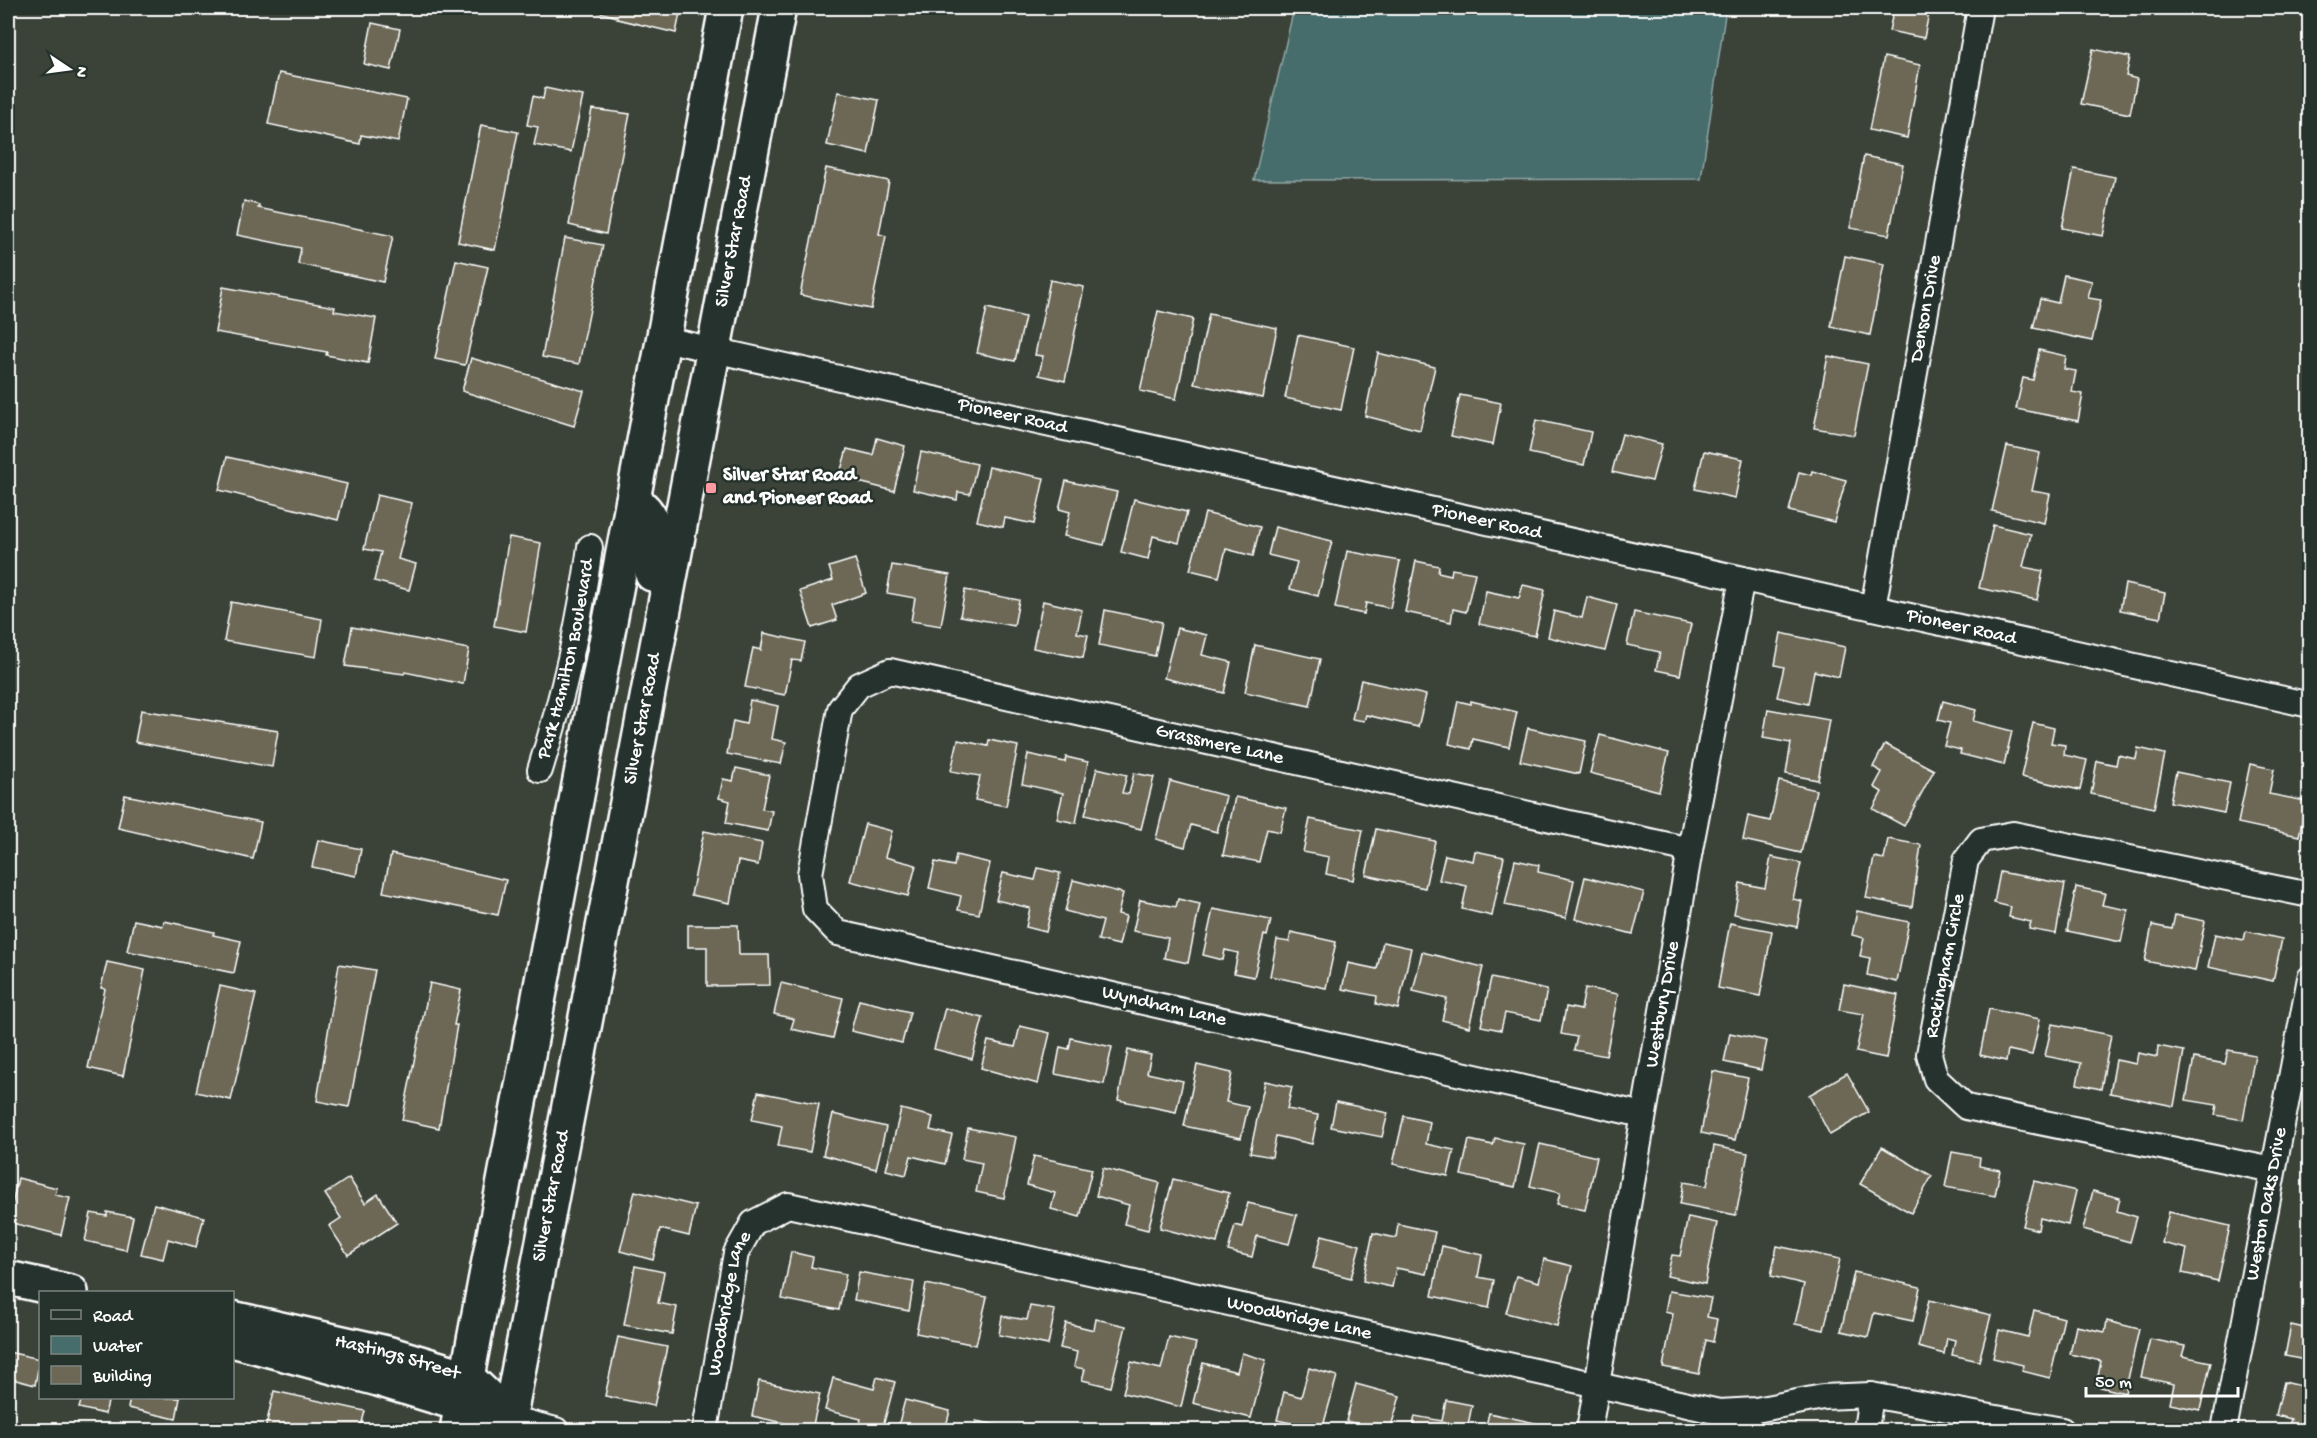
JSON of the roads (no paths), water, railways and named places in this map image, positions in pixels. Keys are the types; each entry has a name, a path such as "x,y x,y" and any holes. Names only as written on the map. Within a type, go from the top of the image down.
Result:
{"main road":[{"path":"462,1405 726,8"},
{"name":"Silver Star Road","path":"509,1424 778,8"},
{"path":"630,792 625,716 657,548 656,527 649,513 633,500"},
{"path":"8,1278 63,1291"},
{"name":"Hastings Street","path":"234,1318 387,1353 462,1405"},
{"name":"Hastings Street","path":"234,1341 378,1379 462,1405 509,1424"}],"street":[{"name":"Denson Drive","path":"1873,608 1980,8"},
{"name":"Pioneer Road","path":"664,339 2310,705"},
{"name":"Park Hamilton Boulevard","path":"540,770 576,638 590,548"},
{"name":"Westbury Drive","path":"1589,1431 1690,850 1742,579"},
{"name":"Grassmere Lane","path":"826,787 840,709 859,685 890,671 1690,850"},
{"name":"Wyndham Lane","path":"826,787 810,874 815,909 838,933 1643,1115"},
{"name":"Rockingham Circle","path":"2273,1170 1966,1107 1936,1079 1929,1054 1966,860 1981,840 2013,834 2310,895"},
{"name":"Weston Oaks Drive","path":"2224,1431 2310,978"},
{"name":"Woodbridge Lane","path":"705,1431 736,1253 753,1223 788,1205 1719,1412 1756,1410 1824,1397 1871,1395 2062,1431"},
{"path":"1866,1431 1871,1395"},
{"path":"509,1424 556,1431"}],"water":[{"path":"1294,8 1726,8 1701,179 1254,180"}],"place":[{"name":"Silver Star Road and Pioneer Road","path":"711,488"}]}
